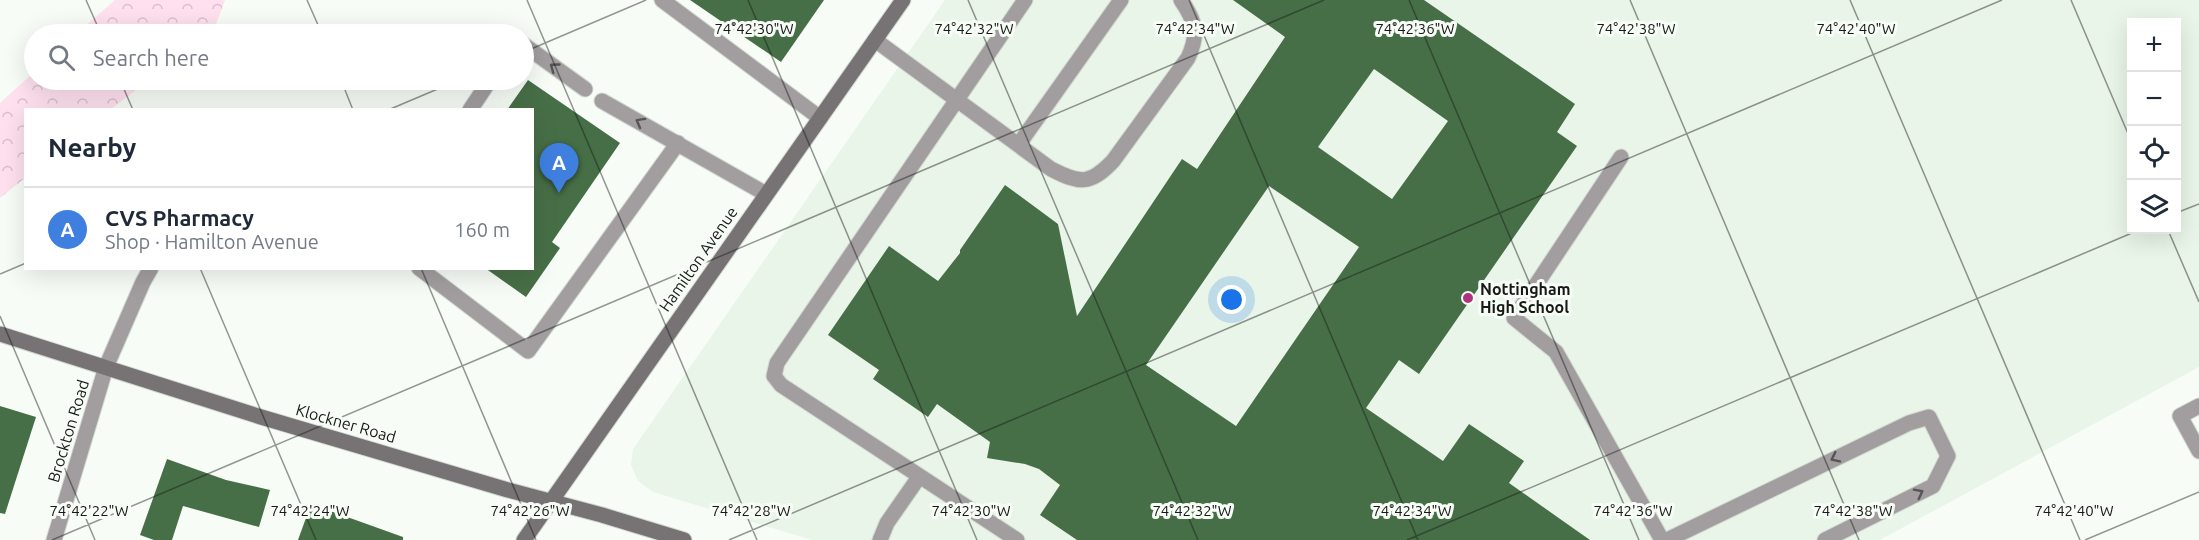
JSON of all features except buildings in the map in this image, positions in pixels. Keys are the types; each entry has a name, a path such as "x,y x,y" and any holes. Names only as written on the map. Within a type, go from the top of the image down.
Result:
{"main road":[{"name":"Hamilton Avenue","path":"524,540 903,0"},
{"name":"Klockner Road","path":"0,334 261,417 684,540"}],"street":[{"path":"662,0 820,118"},
{"path":"1017,540 781,385 774,376 777,363 1025,0"},
{"path":"1018,144 1121,0"},
{"path":"875,40 1051,169 1069,179 1086,182 1100,175 1113,161 1188,58 1196,42 1194,25 1181,0"},
{"path":"534,52 585,89"},
{"path":"471,108 483,90"},
{"path":"602,101 766,194"},
{"path":"422,270 528,351 678,143"},
{"path":"1621,157 1514,318 1556,352 1664,540 1910,423 1929,417 1948,456 1933,486 1826,540"},
{"name":"Brockton Road","path":"54,540 106,367 150,270"},
{"path":"2199,406 2180,416 2199,451"},
{"path":"880,540 887,524 919,477"}],"shaded area":[{"name":"Nottingham High School","path":"945,0 2199,0 2199,367 1880,540 812,540 653,492 638,481 631,465 633,449"}],"green space":[{"path":"115,0 225,0 216,24 87,24"},
{"path":"24,81 24,90 136,90 112,108 24,108 24,179 0,198 0,103"}],"place":[{"name":"CVS Pharmacy","path":"559,193"},
{"name":"Nottingham High School","path":"1468,298"}]}
